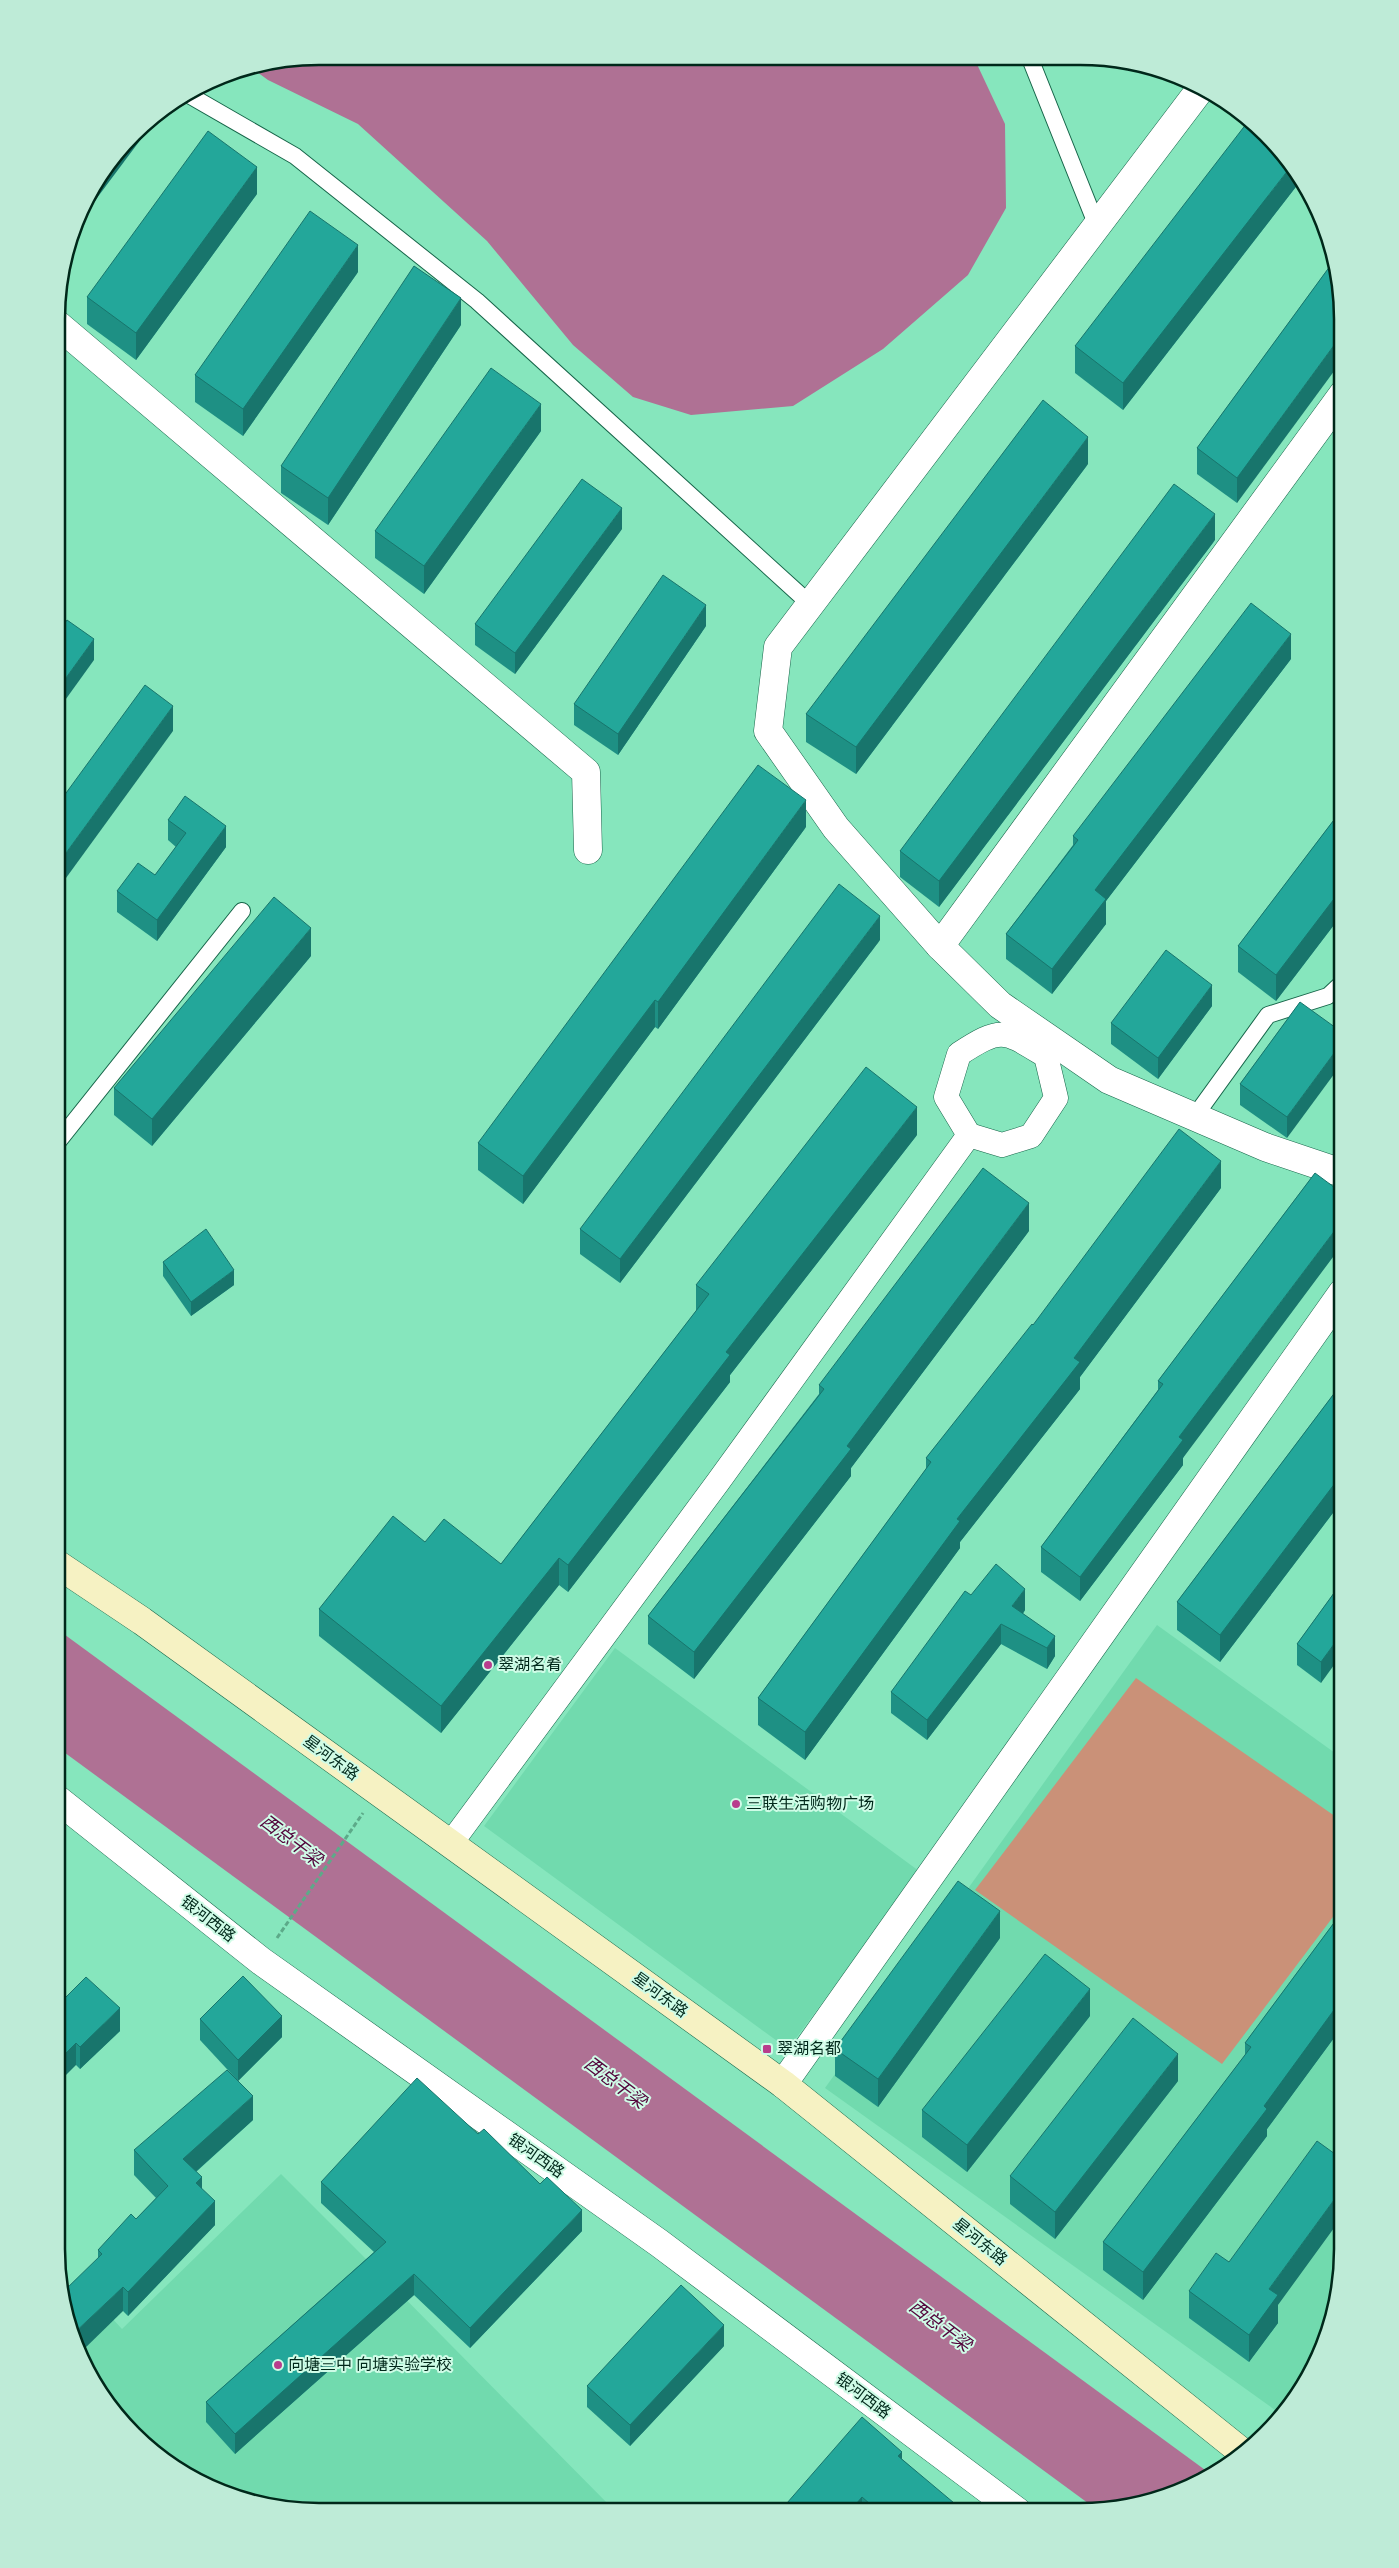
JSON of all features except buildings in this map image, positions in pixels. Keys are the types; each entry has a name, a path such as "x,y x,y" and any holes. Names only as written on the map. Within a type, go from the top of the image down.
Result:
{"main road":[{"name":"星河东路","path":"65,1569 142,1621 782,2084 1238,2449"}],"street":[{"path":"1197,94 778,647 768,731 836,828 940,946 1000,1005 1109,1080 1264,1147 1334,1170"},
{"path":"65,330 586,772 588,850"},
{"path":"940,946 1334,406"},
{"path":"1011,1035 1046,1056 1056,1098 1031,1136 1002,1145 969,1135 946,1098 959,1054 987,1036 1011,1035"},
{"path":"450,1843 718,1482 969,1135"},
{"path":"782,2084 1334,1304"},
{"name":"银河西路","path":"65,1805 261,1961 659,2244 1006,2503"}],"lane":[{"path":"1033,65 1096,226"},
{"path":"195,97 295,156 477,301 810,604"},
{"path":"65,1135 242,911"},
{"path":"1195,1116 1268,1015 1328,996 1334,990"}],"path":[{"path":"261,1961 378,1792"}],"shaded area":[{"path":"1157,1625 1334,1752 1334,2249 1332,2282 1321,2331 1315,2346 1300,2376 1276,2411 825,2088"},
{"path":"615,1648 919,1871 788,2049 484,1826"},
{"path":"1136,1678 1334,1815 1334,1916 1222,2064 975,1890"},
{"name":"向塘三中 向塘实验学校","path":"281,2174 607,2503 319,2503 286,2501 237,2490 192,2469 164,2451 139,2429 117,2404 99,2376 78,2331 75,2317 83,2287 122,2329"}],"water":[{"path":"319,65 977,65 1005,124 1006,208 968,275 883,349 793,406 691,415 633,397 573,345 487,241 358,124 268,80 258,73 286,67"},
{"name":"西总干梁","path":"65,1635 1205,2470 1162,2490 1113,2501 1087,2503 65,1753"}],"place":[{"name":"翠湖名肴","path":"488,1665"},
{"name":"三联生活购物广场","path":"736,1804"},
{"name":"翠湖名都","path":"767,2049"},
{"name":"向塘三中 向塘实验学校","path":"278,2365"}]}
